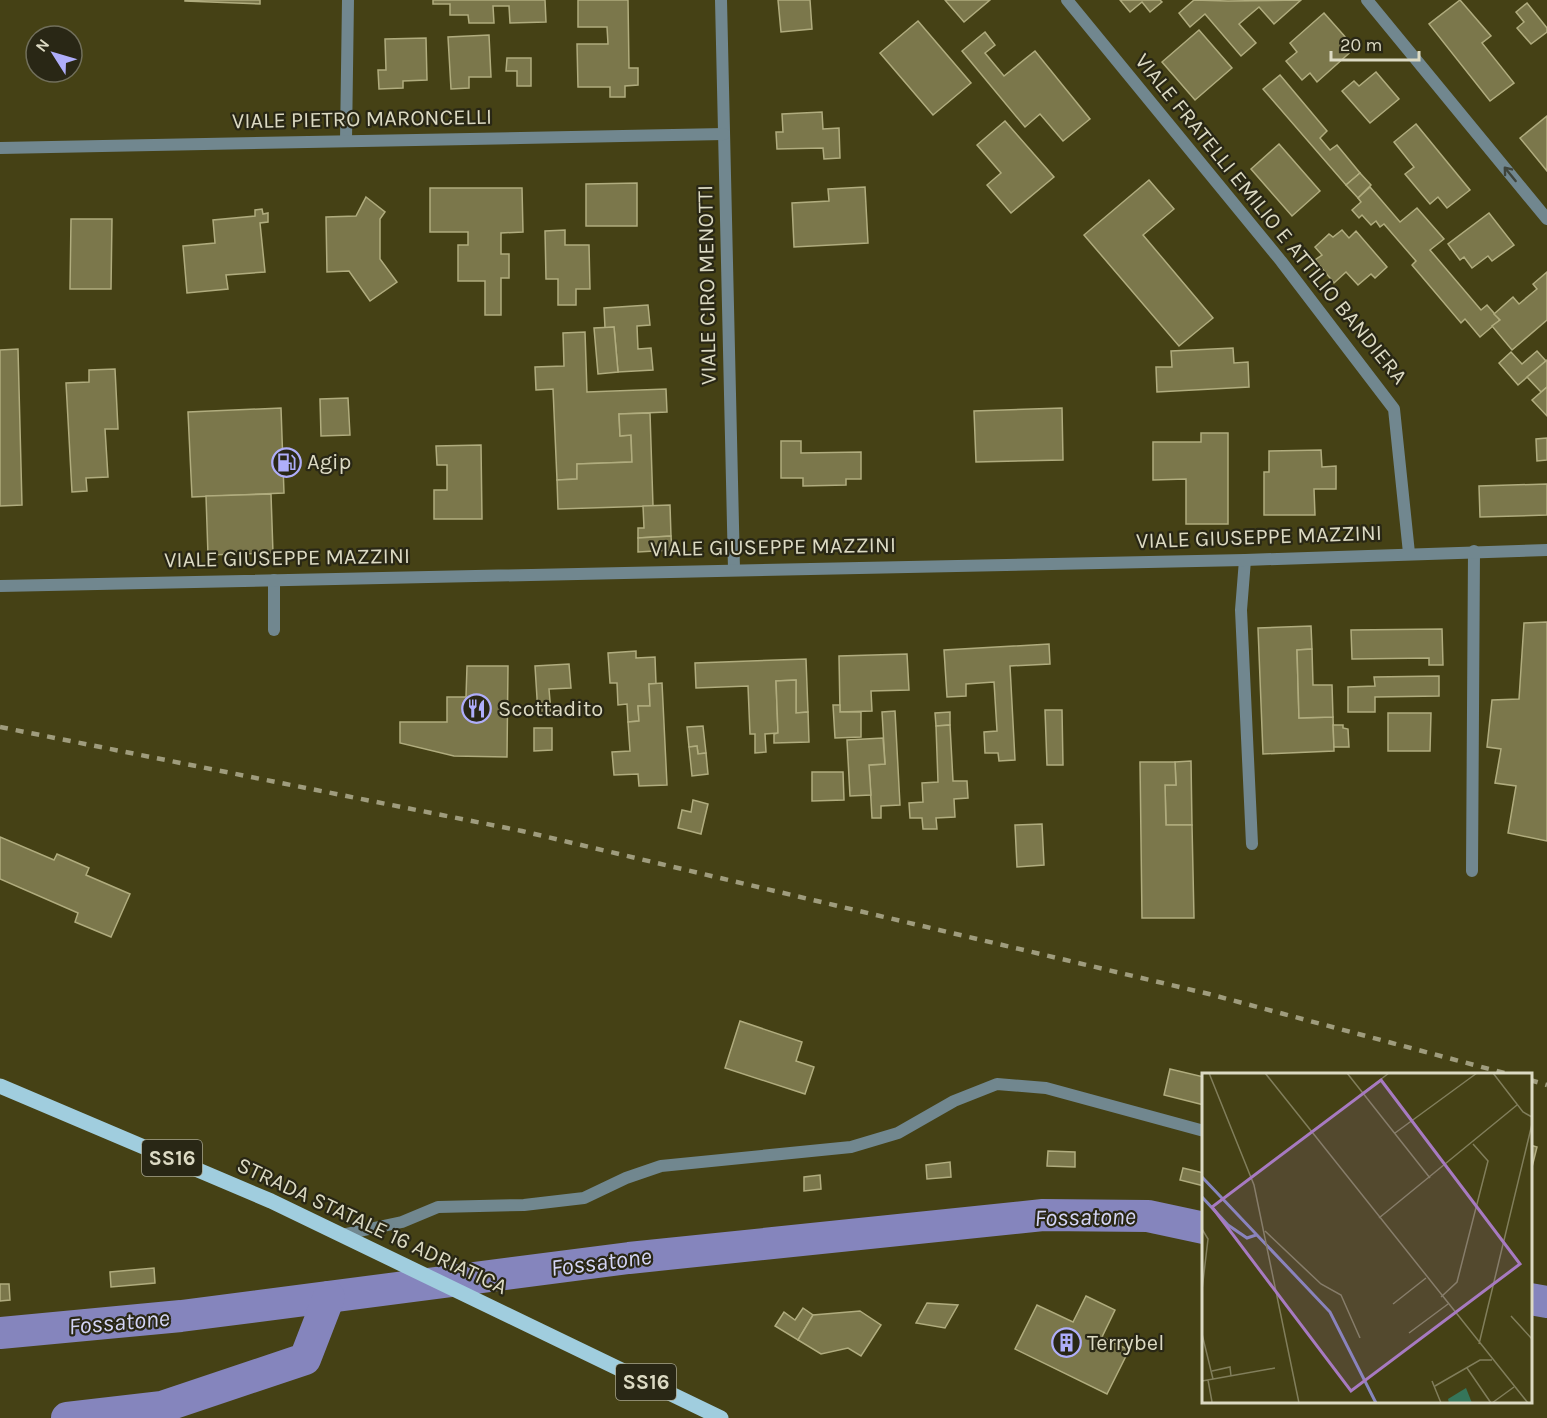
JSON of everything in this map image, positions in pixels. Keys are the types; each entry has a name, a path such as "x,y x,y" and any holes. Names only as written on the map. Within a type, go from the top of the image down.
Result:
{"main road":[{"name":"STRADA STATALE 16 ADRIATICA","path":"0,1086 260,1196 721,1418"}],"street":[{"path":"346,140 348,0"},
{"name":"VIALE CIRO MENOTTI","path":"721,0 734,569"},
{"name":"VIALE FRATELLI EMILIO E ATTILIO BANDIERA","path":"1067,0 1281,261 1394,409 1409,553"},
{"path":"1367,0 1547,219"},
{"name":"VIALE PIETRO MARONCELLI","path":"0,148 724,134"},
{"name":"VIALE GIUSEPPE MAZZINI","path":"0,586 1245,560 1547,550"},
{"path":"1472,871 1474,551"},
{"path":"1245,560 1241,610 1252,844"},
{"path":"274,580 274,630"},
{"path":"341,1235 402,1222 438,1208 524,1205 584,1198 626,1178 661,1166 851,1147 898,1133 954,1101 997,1084 1046,1088 1202,1131"}],"building":[{"path":"260,0 260,4 185,1"},
{"path":"433,0 545,0 546,22 510,23 509,6 493,6 494,23 469,23 468,15 450,15 450,4 433,4"},
{"path":"578,0 628,0 629,68 638,68 638,85 625,86 625,97 610,97 610,87 578,87 577,44 608,44 607,27 578,27"},
{"path":"778,0 810,0 812,29 781,32"},
{"path":"945,0 990,0 964,22"},
{"path":"1120,0 1160,0 1162,2 1150,12 1142,2 1130,12"},
{"path":"1194,0 1301,0 1274,24 1259,7 1239,24 1256,43 1241,56 1205,14 1190,27 1179,13"},
{"path":"1460,0 1491,36 1482,43 1514,83 1490,101 1429,24"},
{"path":"1527,3 1547,28 1547,32 1531,44 1517,28 1524,22 1516,12"},
{"path":"1324,13 1355,48 1317,82 1310,73 1302,80 1286,61 1297,52 1290,43"},
{"path":"918,21 971,83 933,115 880,53"},
{"path":"1199,30 1232,68 1195,100 1162,62"},
{"path":"985,32 995,45 985,53 1004,76 1035,51 1090,119 1063,141 1040,114 1025,127 962,51"},
{"path":"489,35 491,77 469,77 469,88 451,89 448,37"},
{"path":"426,38 427,80 403,81 403,88 379,89 378,70 386,70 385,39"},
{"path":"507,58 531,58 531,86 517,86 517,71 506,71"},
{"path":"1376,72 1399,99 1370,123 1342,91 1354,81 1359,86"},
{"path":"1280,75 1327,131 1320,138 1330,150 1337,145 1360,173 1346,185 1263,89"},
{"path":"822,112 823,129 839,128 840,158 824,159 823,148 777,149 776,132 783,132 782,114"},
{"path":"1547,116 1547,171 1520,138"},
{"path":"1005,121 1054,177 1011,213 987,185 1001,173 977,145"},
{"path":"1416,124 1470,190 1447,208 1438,197 1430,204 1405,174 1414,167 1394,142"},
{"path":"1279,144 1320,191 1292,216 1251,169"},
{"path":"1360,173 1371,185 1358,198 1346,185"},
{"path":"1149,180 1174,209 1143,235 1213,318 1179,346 1084,235"},
{"path":"637,183 637,226 586,226 586,184"},
{"path":"865,187 868,243 794,247 792,203 829,201 828,189"},
{"path":"1370,187 1400,222 1417,208 1444,239 1430,250 1481,310 1487,305 1500,320 1480,337 1465,319 1461,323 1412,265 1416,261 1384,224 1380,227 1376,221 1371,225 1362,215 1359,218 1352,210 1361,202 1358,198"},
{"path":"430,188 522,188 523,232 501,233 501,254 509,254 509,278 501,278 501,315 485,315 485,281 458,281 458,245 468,245 468,232 430,232"},
{"path":"366,197 385,212 380,219 380,259 397,282 370,301 349,271 327,272 326,217 356,216"},
{"path":"262,209 263,214 268,213 268,222 260,223 265,272 226,275 228,289 187,293 183,246 215,243 213,220 255,216 255,210"},
{"path":"1489,213 1514,245 1492,261 1488,256 1472,268 1464,257 1460,260 1448,244"},
{"path":"71,219 112,219 111,289 70,289"},
{"path":"565,230 565,245 589,245 590,289 576,289 576,305 558,305 558,279 546,279 545,231"},
{"path":"1342,230 1349,238 1356,231 1387,267 1375,278 1371,274 1358,285 1346,272 1334,283 1315,260 1322,255 1315,247 1329,234 1333,237"},
{"path":"1547,272 1547,320 1512,350 1492,326 1500,320 1494,314 1513,297 1519,304 1537,289 1533,284"},
{"path":"648,305 650,325 637,326 638,349 651,348 653,370 618,372 614,327 605,328 604,308"},
{"path":"614,327 618,372 598,374 594,328"},
{"path":"585,332 587,392 666,389 667,412 619,414 620,436 631,435 632,462 577,464 577,479 557,480 553,389 536,390 535,367 564,366 563,333"},
{"path":"1233,348 1234,363 1248,362 1249,387 1157,392 1156,367 1172,367 1171,351"},
{"path":"18,349 22,505 0,506 0,350"},
{"path":"1537,351 1546,361 1518,385 1499,363 1511,352 1522,364"},
{"path":"1547,360 1547,387 1541,392 1527,377"},
{"path":"115,369 118,429 105,429 108,477 86,478 87,491 72,492 66,383 89,382 89,370"},
{"path":"1547,387 1547,416 1532,400"},
{"path":"348,398 350,435 321,436 320,399"},
{"path":"281,408 284,493 192,497 188,412"},
{"path":"1062,408 1063,460 976,462 974,411"},
{"path":"650,413 653,506 558,509 557,480 577,479 577,464 632,462 631,435 620,436 619,414"},
{"path":"1201,433 1228,433 1228,524 1186,524 1186,479 1153,480 1153,442 1201,442"},
{"path":"1547,438 1547,460 1537,461 1536,439"},
{"path":"781,441 801,441 801,453 861,452 861,479 846,479 846,485 803,486 803,478 781,478"},
{"path":"481,445 482,519 434,519 434,490 447,490 447,465 437,465 436,446"},
{"path":"1321,450 1322,467 1336,466 1336,489 1314,489 1315,515 1264,515 1264,472 1269,472 1269,451"},
{"path":"1547,484 1547,515 1480,517 1479,486"},
{"path":"271,494 273,553 208,555 206,496"},
{"path":"670,505 671,536 638,538 638,528 644,528 643,506"},
{"path":"671,536 672,550 638,552 638,538"},
{"path":"1547,622 1547,841 1508,833 1516,786 1495,783 1501,749 1487,747 1492,700 1519,699 1524,623"},
{"path":"1311,626 1312,649 1297,650 1299,718 1333,717 1334,751 1263,754 1258,628"},
{"path":"1442,629 1443,665 1429,665 1429,658 1352,659 1351,630"},
{"path":"1049,644 1050,664 1010,666 1015,760 999,761 998,753 985,753 984,732 997,731 994,682 966,684 966,696 947,697 944,650"},
{"path":"1312,649 1313,685 1332,685 1333,717 1299,718 1297,650"},
{"path":"636,651 636,658 655,657 656,684 649,684 650,706 638,706 639,721 628,722 627,704 618,705 617,683 610,683 608,653"},
{"path":"907,654 909,690 871,691 872,711 840,712 839,656"},
{"path":"806,659 808,712 796,713 796,680 776,681 778,733 765,734 766,752 755,753 755,734 750,734 748,686 696,688 695,663"},
{"path":"569,664 571,688 549,689 551,713 538,714 535,666"},
{"name":"Scottadito","path":"467,666 508,666 507,757 454,756 400,743 400,722 447,722 447,697 466,697"},
{"path":"1439,676 1439,696 1375,697 1375,712 1348,712 1348,687 1375,686 1374,677"},
{"path":"796,680 796,713 808,712 809,742 774,743 774,734 778,733 776,681"},
{"path":"662,683 667,785 639,786 638,774 614,775 612,752 630,751 628,722 639,721 638,706 650,706 649,684"},
{"path":"833,705 840,705 840,712 861,712 861,737 835,738"},
{"path":"1045,710 1062,710 1063,765 1047,765"},
{"path":"895,711 900,805 881,806 881,818 872,818 869,765 885,764 882,712"},
{"path":"950,712 950,725 936,726 935,713"},
{"path":"1388,713 1431,713 1430,751 1388,751"},
{"path":"950,725 953,781 967,781 968,798 954,799 955,817 936,818 937,829 923,829 922,818 910,818 909,803 923,802 922,783 938,782 936,726"},
{"path":"1333,725 1343,725 1343,728 1348,729 1349,747 1334,747"},
{"path":"703,726 706,753 698,754 697,746 689,747 687,727"},
{"path":"534,728 552,728 552,750 534,751"},
{"path":"883,738 885,764 869,765 871,795 850,796 847,740"},
{"path":"697,746 698,754 706,753 708,774 692,776 689,747"},
{"path":"1191,761 1192,825 1166,825 1165,785 1176,785 1175,762"},
{"path":"1140,762 1175,762 1176,785 1165,785 1166,825 1192,825 1194,918 1142,918"},
{"path":"812,772 843,772 844,800 812,801"},
{"path":"693,800 708,804 701,834 678,828 682,810 691,812"},
{"path":"1042,824 1044,865 1017,867 1015,825"},
{"path":"0,837 54,860 57,854 89,868 86,875 130,894 111,937 75,922 78,913 0,879"},
{"path":"740,1021 802,1042 796,1061 814,1067 805,1094 725,1068"},
{"path":"1170,1069 1202,1077 1202,1104 1164,1095"},
{"path":"1532,1146 1537,1147 1532,1167"},
{"path":"1048,1151 1075,1152 1075,1167 1047,1166"},
{"path":"950,1162 951,1177 927,1179 926,1165"},
{"path":"1183,1168 1202,1173 1202,1186 1180,1180"},
{"path":"820,1175 821,1189 804,1191 804,1177"},
{"path":"154,1268 155,1283 111,1287 110,1272"},
{"path":"0,1284 9,1284 10,1300 0,1301"},
{"name":"Terrybel","path":"1086,1296 1115,1310 1102,1337 1129,1350 1107,1394 1015,1349 1037,1305 1073,1322"},
{"path":"927,1303 958,1305 945,1328 916,1323"},
{"path":"803,1308 813,1315 798,1340 775,1326 784,1312 795,1320"},
{"path":"860,1311 881,1325 861,1356 848,1348 821,1354 798,1340 813,1315"}],"waterway":[{"name":"Fossatone","path":"0,1333 181,1316 629,1258 1043,1215 1148,1216 1202,1228"},
{"path":"67,1418 162,1407 305,1359 329,1297"},
{"name":"Fossatone","path":"1532,1299 1547,1302"}],"railway":[{"path":"0,727 522,831 1209,994 1504,1073"},
{"path":"1532,1081 1547,1085"}],"place":[{"name":"Agip","path":"286,462"},
{"name":"Scottadito","path":"477,709"},
{"name":"Terrybel","path":"1066,1343"}]}
